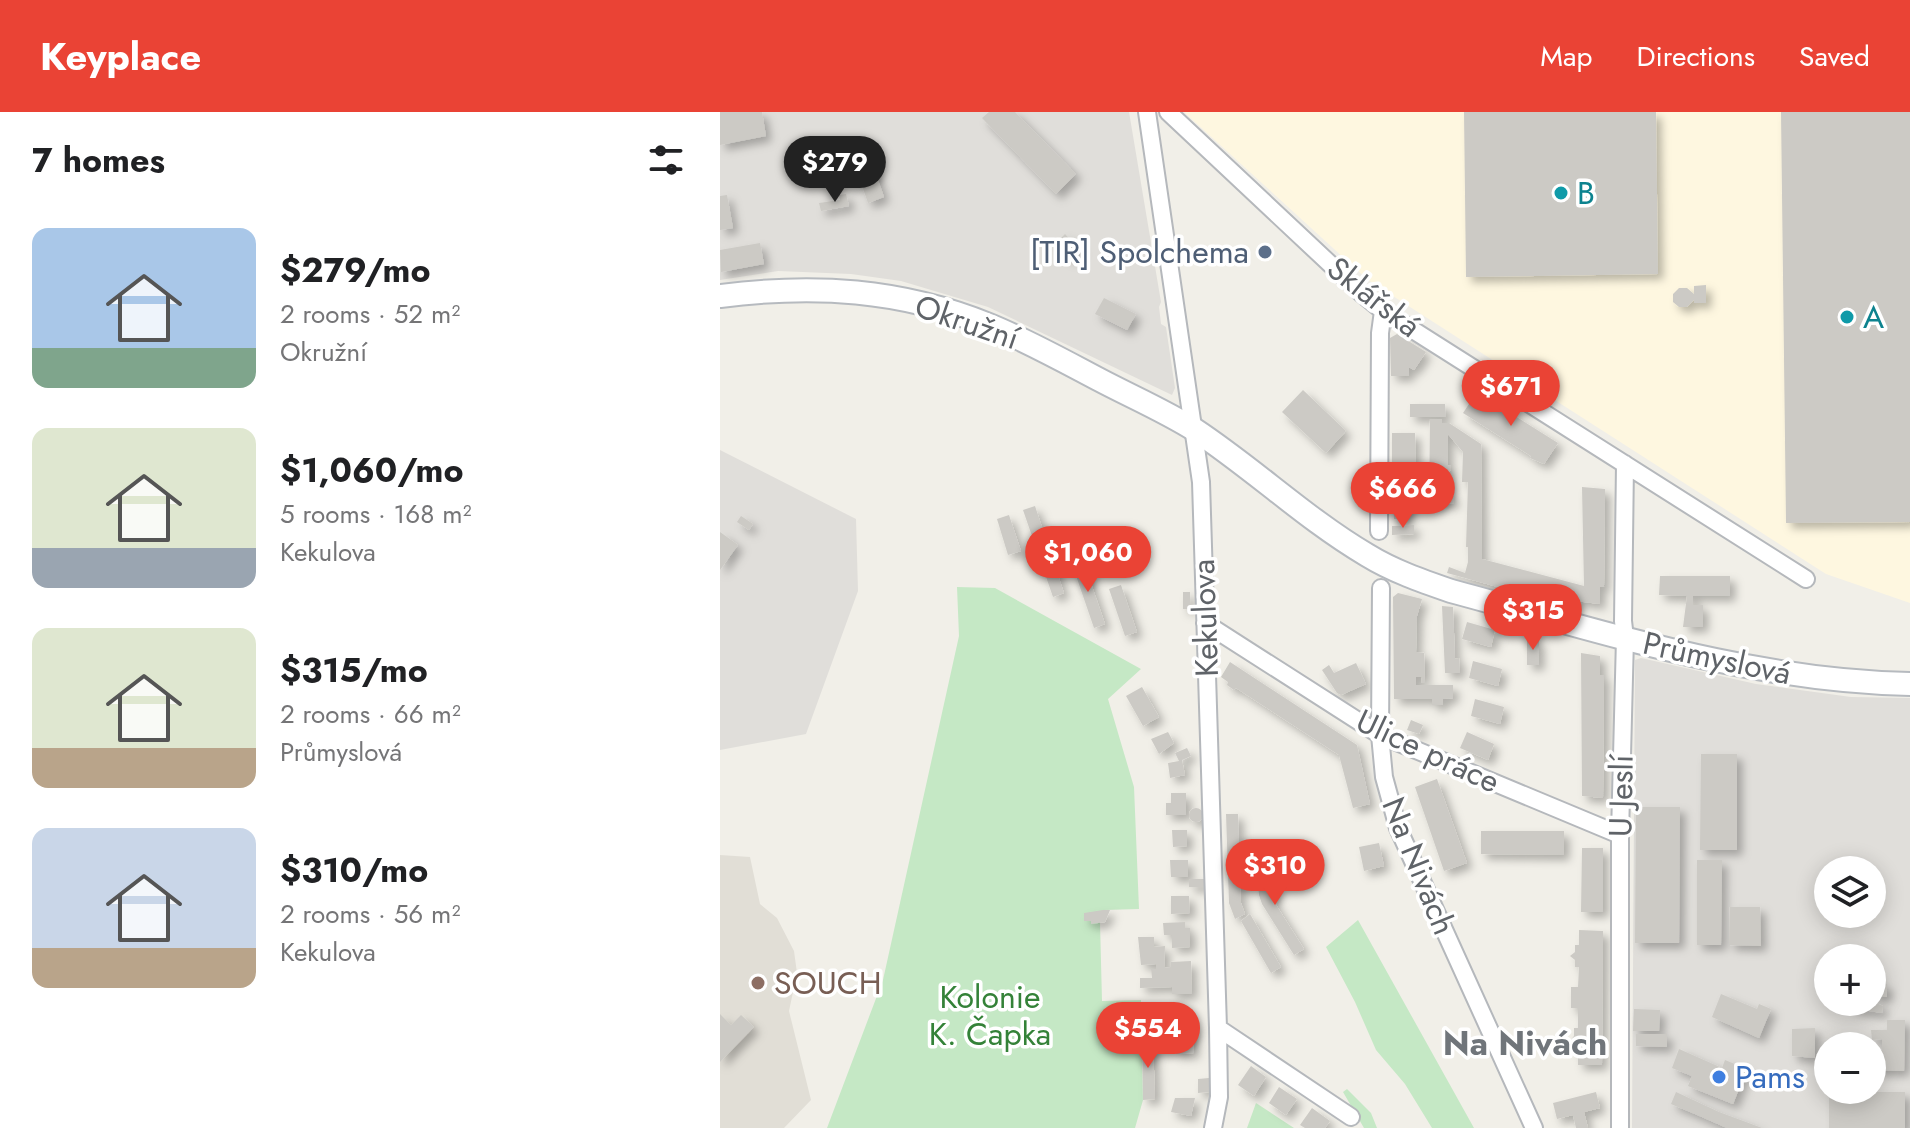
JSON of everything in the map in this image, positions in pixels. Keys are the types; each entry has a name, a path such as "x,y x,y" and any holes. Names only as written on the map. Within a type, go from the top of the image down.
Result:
{"street":[{"name":"Kekulova","path":"1147,112 1201,482 1218,1028 1219,1097 1213,1128"},
{"name":"Sklářská","path":"1168,112 1383,311 1806,579"},
{"name":"Okružní","path":"720,296 794,289 838,290 924,303 1025,341 1194,429"},
{"path":"1379,531 1380,333 1383,311"},
{"name":"Průmyslová","path":"1194,429 1340,537 1392,569 1451,591 1701,659 1784,674 1910,684"},
{"name":"U Jeslí","path":"1620,1128 1625,464"},
{"name":"Na Nivách","path":"1381,588 1380,735 1384,777 1398,828 1534,1128"},
{"name":"Ulice práce","path":"1205,623 1380,735 1620,835"},
{"path":"1218,1028 1351,1117"}],"shaded area":[{"path":"720,112 1129,112 1161,302 1161,324 1166,327 1175,388 1172,395 988,307 901,281 851,274 778,271 720,280"},
{"path":"1184,112 1910,112 1910,603 1826,574 1368,280"},
{"path":"720,450 856,519 858,591 806,734 720,750"},
{"path":"1641,658 1756,684 1851,697 1910,698 1910,1128 1632,1128 1635,660"},
{"name":"SOUCH","path":"720,855 750,857 760,904 777,918 794,951 797,973 789,1011 811,1100 784,1128 720,1128"}],"green space":[{"name":"Kolonie K. Čapka","path":"957,587 995,588 1141,669 1108,699 1134,787 1139,909 1104,910 1100,922 1102,1001 1141,1000 1143,1100 1135,1128 827,1128 883,980 959,636"},
{"path":"1358,920 1474,1128 1432,1128 1405,1084 1376,1050 1326,947"},
{"path":"1347,1089 1371,1113 1377,1128 1364,1128 1343,1092"},
{"path":"1256,1103 1294,1128 1247,1128"}],"building":[{"path":"720,112 762,112 766,136 720,145"},
{"path":"989,112 1015,112 1076,174 1056,194 982,118"},
{"name":"B","path":"1464,112 1656,112 1658,274 1466,277"},
{"name":"A","path":"1781,112 1910,112 1910,522 1786,523"},
{"path":"871,160 884,197 868,203 855,165"},
{"path":"846,194 849,206 821,211 819,203 840,200 839,195"},
{"path":"727,195 733,228 720,230 720,196"},
{"path":"1065,234 1079,249 1069,258 1055,244"},
{"path":"760,243 764,264 721,272 720,250"},
{"path":"1706,285 1706,303 1694,303 1694,300 1687,307 1679,307 1673,302 1673,294 1679,288 1687,288 1694,294 1694,286"},
{"path":"1104,298 1136,314 1127,330 1095,314"},
{"path":"1397,334 1426,352 1414,370 1409,367 1409,376 1391,376 1390,338"},
{"path":"1303,390 1346,431 1326,453 1282,412"},
{"path":"1477,392 1558,443 1544,464 1463,413"},
{"path":"1410,404 1445,404 1446,417 1410,417"},
{"path":"1430,419 1442,419 1442,423 1449,423 1481,444 1482,559 1584,586 1582,487 1605,489 1604,587 1600,587 1600,604 1575,601 1574,608 1447,573 1449,567 1465,573 1468,562 1468,482 1462,482 1463,452 1448,434 1448,464 1440,466 1451,465 1448,494 1454,496 1454,503 1429,504"},
{"path":"1392,433 1415,433 1416,473 1392,473"},
{"path":"1392,490 1401,490 1401,499 1409,499 1409,519 1394,519"},
{"path":"1035,506 1064,593 1053,597 1023,510"},
{"path":"1009,515 1021,551 1008,555 997,519"},
{"path":"741,516 753,524 749,530 737,522"},
{"path":"1414,525 1414,534 1392,535 1392,526"},
{"path":"720,532 738,545 720,570"},
{"path":"1083,560 1105,624 1094,628 1072,564"},
{"path":"1660,576 1730,576 1730,596 1693,596 1693,605 1703,605 1703,627 1683,627 1687,596 1659,595"},
{"path":"1121,585 1137,632 1125,636 1109,589"},
{"path":"1183,592 1190,592 1190,609 1183,609"},
{"path":"1398,593 1422,599 1417,616 1416,652 1424,653 1425,683 1421,683 1422,677 1416,677 1416,685 1453,685 1453,698 1443,699 1443,705 1432,705 1432,699 1394,699 1393,597"},
{"path":"1442,606 1453,607 1455,659 1459,658 1460,673 1445,673"},
{"path":"1467,622 1495,630 1491,647 1462,639"},
{"path":"1527,640 1539,640 1539,665 1527,665"},
{"path":"1581,653 1600,656 1600,675 1604,675 1603,798 1582,796"},
{"path":"1473,661 1502,669 1498,686 1469,678"},
{"path":"1230,662 1357,745 1370,804 1353,808 1339,755 1227,685 1228,682 1221,677"},
{"path":"1356,663 1366,684 1341,695 1337,693 1322,670 1329,665 1334,673"},
{"path":"1142,687 1159,717 1143,726 1126,696"},
{"path":"1475,699 1504,707 1500,724 1471,716"},
{"path":"1411,720 1423,725 1419,734 1407,730"},
{"path":"1168,732 1174,743 1159,754 1151,739"},
{"path":"1467,732 1494,744 1488,760 1460,748"},
{"path":"1187,748 1191,756 1182,760 1185,775 1170,778 1168,763 1179,761 1175,753"},
{"path":"1701,754 1737,754 1737,850 1700,850"},
{"path":"1437,779 1467,863 1444,871 1415,787"},
{"path":"1171,793 1186,793 1186,815 1166,815 1166,803 1171,803"},
{"path":"1636,807 1680,807 1679,943 1635,943"},
{"path":"1196,808 1203,815 1196,822 1189,815"},
{"path":"1226,814 1238,814 1241,903 1245,914 1235,919 1229,903"},
{"path":"1172,830 1187,830 1187,846 1173,847"},
{"path":"1481,831 1564,831 1564,855 1481,854"},
{"path":"1379,843 1384,866 1364,871 1359,847"},
{"path":"1582,848 1603,848 1603,912 1581,912"},
{"path":"1268,859 1273,900 1304,949 1294,955 1259,895 1256,860"},
{"path":"1170,860 1188,860 1188,877 1171,877"},
{"path":"1697,860 1722,860 1721,945 1697,945"},
{"path":"1189,879 1204,879 1204,887 1189,887"},
{"path":"1171,896 1189,896 1190,913 1171,914"},
{"path":"1730,907 1760,907 1761,946 1729,945"},
{"path":"1110,910 1105,922 1091,924 1091,921 1084,921 1084,913"},
{"path":"1250,914 1281,967 1271,973 1241,921"},
{"path":"1185,922 1185,928 1190,928 1190,947 1172,948 1172,935 1164,935 1163,923"},
{"path":"1579,930 1603,931 1602,1065 1578,1065 1578,1051 1574,1051 1574,1043 1570,1041 1574,1028 1578,1028 1578,1008 1571,1008 1571,987 1578,987 1579,967 1575,967 1575,960 1570,956 1575,952 1575,945 1579,945"},
{"path":"1138,937 1154,937 1154,947 1165,946 1164,968 1171,967 1171,962 1191,961 1192,994 1172,994 1172,987 1140,988 1140,978 1152,978 1151,969 1156,969 1156,964 1141,965"},
{"path":"1721,994 1757,1009 1759,1004 1771,1009 1759,1038 1712,1017"},
{"path":"1634,1009 1660,1010 1659,1031 1633,1031"},
{"path":"720,1014 731,1025 741,1015 754,1027 720,1062"},
{"path":"1887,1020 1905,1020 1904,1071 1886,1070 1886,1032 1871,1030 1887,1030"},
{"path":"1193,1024 1194,1053 1176,1054 1175,1025"},
{"path":"1815,1028 1814,1058 1792,1056 1792,1029"},
{"path":"1636,1034 1667,1034 1667,1047 1636,1046"},
{"path":"1142,1040 1153,1040 1155,1099 1143,1100"},
{"path":"1679,1049 1722,1068 1725,1060 1747,1069 1733,1104 1688,1086 1692,1076 1672,1068"},
{"path":"1251,1066 1266,1077 1254,1096 1238,1085"},
{"path":"1209,1078 1209,1092 1198,1093 1198,1079"},
{"path":"1279,1087 1297,1099 1286,1115 1269,1103"},
{"path":"1596,1092 1600,1108 1584,1112 1588,1128 1576,1128 1573,1115 1557,1119 1553,1103"},
{"path":"1676,1092 1762,1128 1727,1128 1671,1104"},
{"path":"1886,1092 1905,1092 1905,1128 1829,1128 1829,1104 1886,1104"},
{"path":"1175,1098 1195,1098 1191,1116 1171,1112"},
{"path":"1312,1108 1330,1121 1325,1128 1300,1125"}],"place":[{"name":"B","path":"1561,193"},
{"name":"[TIR] Spolchema","path":"1265,252"},
{"name":"A","path":"1847,317"},
{"name":"SOUCH","path":"758,983"},
{"name":"Pams","path":"1719,1077"}],"district":[{"name":"Na Nivách","path":"1525,1043"}]}
